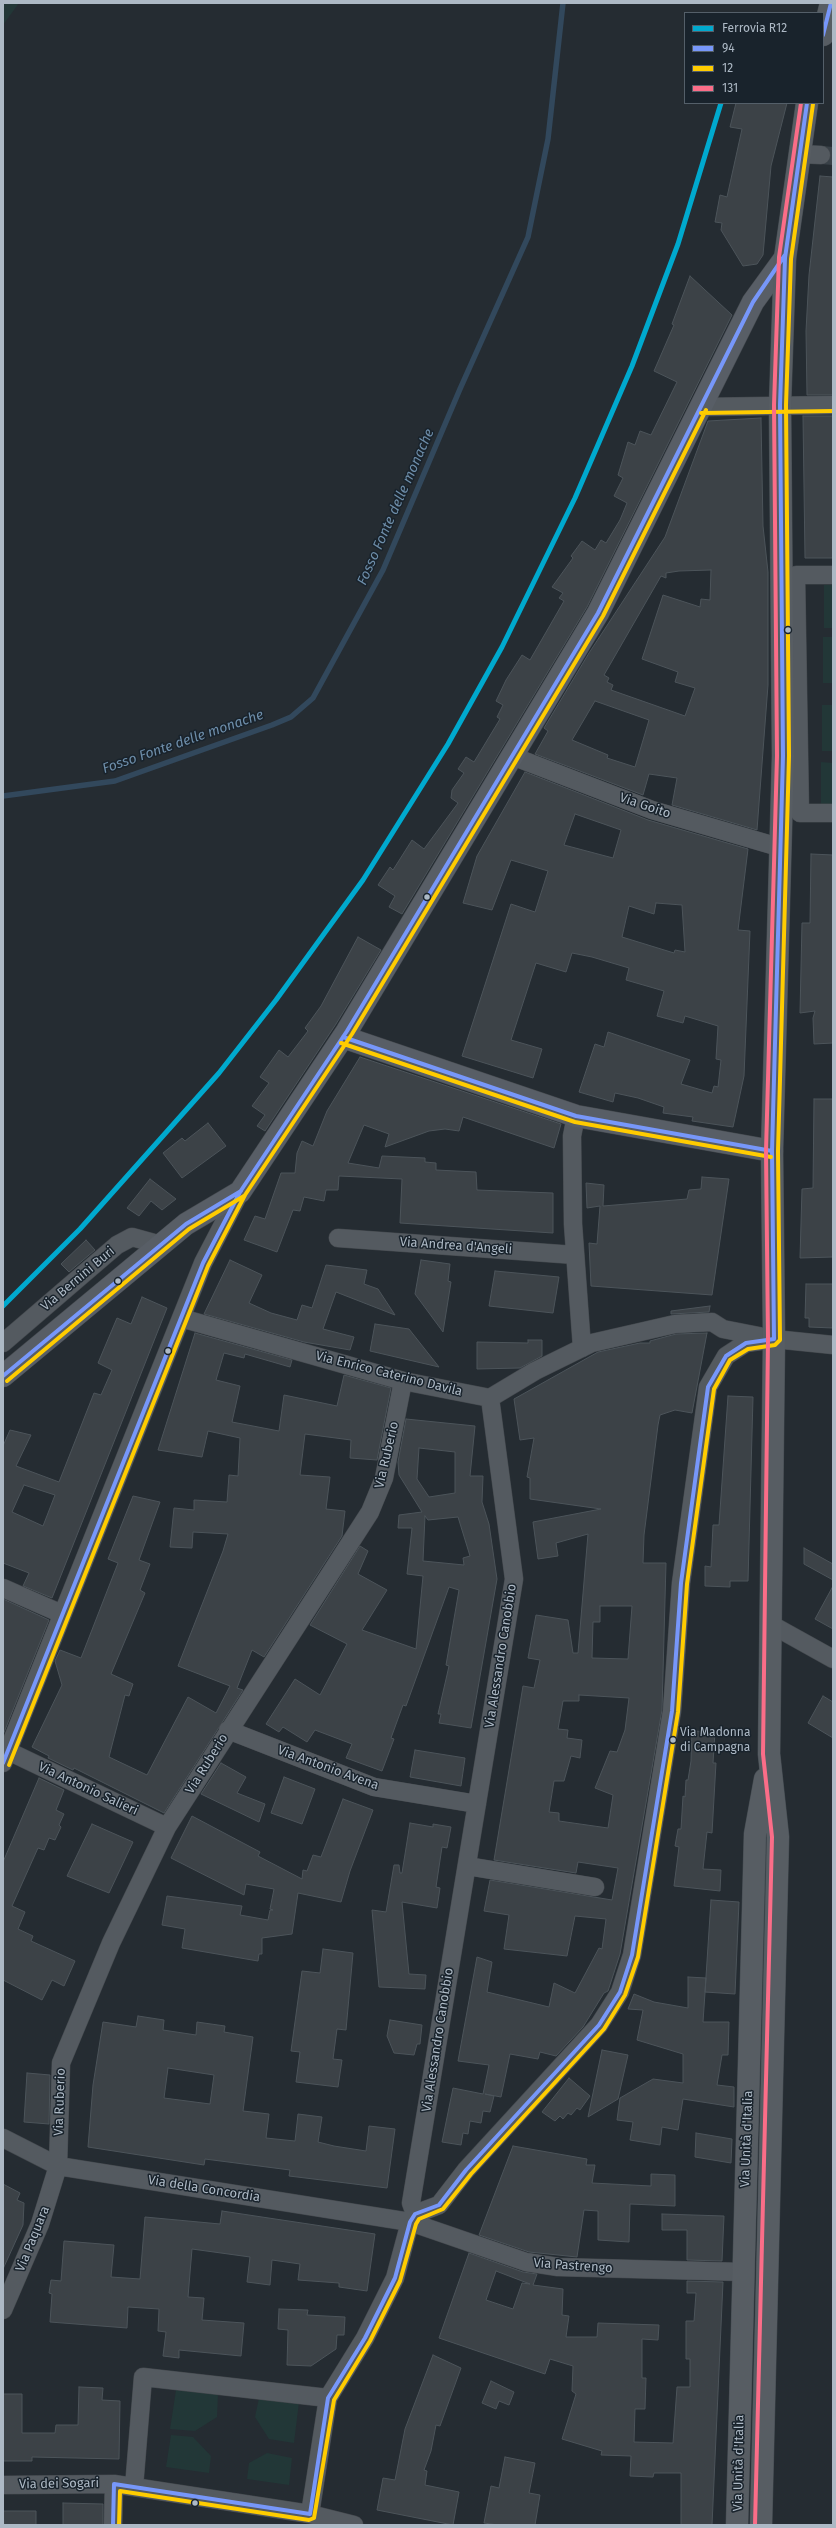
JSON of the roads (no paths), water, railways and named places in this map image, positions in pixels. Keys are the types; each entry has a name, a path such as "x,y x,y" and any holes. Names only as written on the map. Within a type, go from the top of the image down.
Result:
{"main road":[{"path":"824,31 831,3"},
{"name":"Via Unità d'Italia","path":"761,2525 778,1837 769,1754 772,1625 774,1339 772,1151 782,848 782,570 780,405 785,258 807,104"},
{"name":"Via Unità d'Italia","path":"737,2525 755,1834 769,1754"}],"street":[{"path":"799,154 821,155"},
{"name":"Via Antonio Salieri","path":"167,1827 5,1757 203,1263 240,1192 343,1037 598,613 753,302 785,258"},
{"path":"701,407 833,405"},
{"path":"782,570 833,568"},
{"path":"833,575 796,575 800,813 833,813"},
{"name":"Via Goito","path":"512,756 652,810 782,848"},
{"path":"782,818 833,818"},
{"path":"343,1037 576,1116 772,1151"},
{"path":"576,1116 572,1136 575,1255 582,1348"},
{"name":"Via Bernini Buri","path":"3,1376 186,1224 240,1192"},
{"name":"Via Bernini Buri","path":"3,1343 117,1245 132,1237 161,1245"},
{"name":"Via Andrea d'Angeli","path":"338,1238 575,1255"},
{"name":"Via Enrico Caterino Davila","path":"181,1318 403,1381 490,1398"},
{"path":"490,1398 535,1371 592,1344 675,1324 712,1322 723,1330 774,1339 833,1345"},
{"path":"310,2514 328,2398 365,2338 395,2278 412,2218 439,2205 466,2170 599,2025 620,1992 632,1955 672,1710 681,1583 708,1387 726,1356 746,1343 774,1339"},
{"name":"Via Ruberio","path":"58,2166 61,2063 111,1942 167,1827 228,1730 370,1512 384,1478 403,1381"},
{"name":"Via Alessandro Canobbio","path":"412,2218 412,2203 514,1579 490,1398"},
{"path":"3,1588 62,1614"},
{"path":"772,1625 833,1659"},
{"name":"Via Antonio Avena","path":"228,1730 374,1787 477,1804"},
{"path":"467,1866 595,1887"},
{"name":"Via della Concordia","path":"3,2138 58,2166 412,2218"},
{"name":"Via Paquara","path":"3,2310 40,2224 58,2166"},
{"name":"Via Pastrengo","path":"412,2218 526,2262 558,2267 743,2272"},
{"path":"134,2487 143,2377 328,2398"},
{"path":"113,2525 114,2484"},
{"name":"Via dei Sogari","path":"3,2485 114,2484 310,2514 354,2525"}],"waterway":[{"name":"Fosso Fonte delle monache","path":"3,796 115,781 272,725 291,717 313,698 383,570 460,389 528,237 548,139 563,3"}],"tunnel":[{"path":"821,155 833,156"}],"rail line":[{"name":"R12","path":"3,1306 80,1229 219,1073 276,1000 363,880 448,744 502,647 575,498 632,366 678,244 721,104"}],"place":[{"name":"Via Madonna di Campagna","path":"673,1740"}]}
